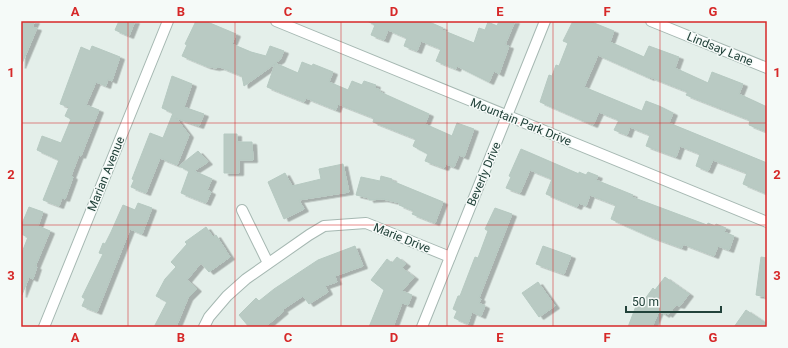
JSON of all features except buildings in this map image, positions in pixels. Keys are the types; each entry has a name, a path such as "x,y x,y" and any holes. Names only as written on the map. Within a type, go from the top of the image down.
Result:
{"street":[{"name":"Marian Avenue","path":"44,327 168,21"},
{"name":"Mountain Park Drive","path":"276,21 767,222"},
{"name":"Beverly Drive","path":"422,327 508,117 545,21"},
{"name":"Lindsay Lane","path":"651,21 767,68"},
{"path":"242,210 268,263"},
{"name":"Marie Drive","path":"204,327 209,317 227,296 268,263 324,226 366,223 450,257"}]}
